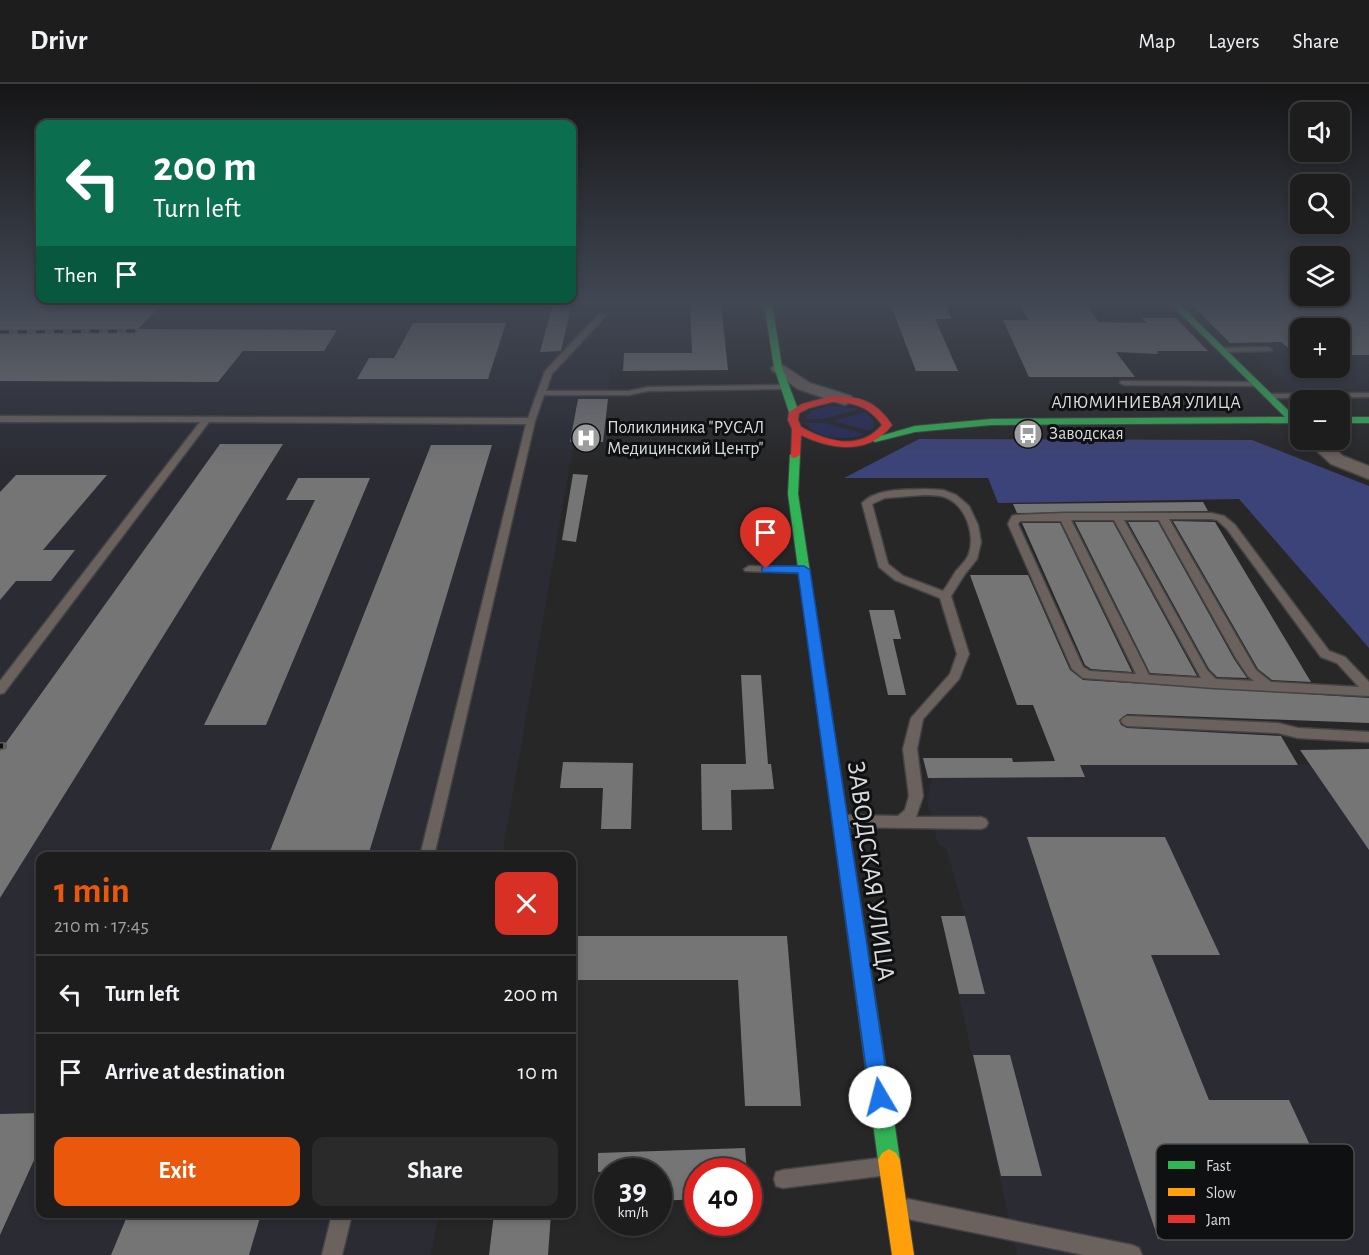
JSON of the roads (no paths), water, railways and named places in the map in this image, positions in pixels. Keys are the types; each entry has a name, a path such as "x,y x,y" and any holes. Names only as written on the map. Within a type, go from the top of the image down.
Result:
{"street":[{"path":"777,358 779,368 804,386 845,400 891,410"},
{"path":"1230,358 1290,415"},
{"name":"ЗАВОДСКАЯ УЛИЦА","path":"779,368 794,412 793,420 796,429 793,494 903,1255"},
{"path":"794,412 809,403 845,400"},
{"path":"832,459 871,440 885,430 886,419 867,405"},
{"path":"918,415 991,422"},
{"path":"1350,420 1369,420"},
{"path":"796,429 812,439 849,444 915,429 991,422"},
{"name":"АЛЮМИНИЕВАЯ УЛИЦА","path":"991,422 1290,422"},
{"path":"1326,450 1337,460 1369,473"},
{"path":"793,494 810,472"}],"lane":[{"path":"428,852 531,421 548,373 563,358"},
{"path":"1124,383 1256,384"},
{"path":"541,393 629,393 648,389 785,387"},
{"path":"1268,396 1369,395"},
{"path":"0,420 531,421"},
{"path":"0,690 206,420"},
{"path":"893,493 939,493 952,496 964,507 975,528 975,549 972,561 963,569 956,584 945,596 899,578 883,565 869,517 867,503 873,497 893,493"},
{"path":"1064,516 1211,516 1220,518 1231,527 1325,654 1341,660 1369,691 1214,684 1088,675 1078,669 1013,524 1016,518 1064,516"},
{"path":"1064,516 1145,679"},
{"path":"1117,516 1202,672 1214,684"},
{"path":"1162,516 1242,658 1252,673 1269,687"},
{"path":"748,569 804,570"},
{"path":"901,822 911,813 916,796 910,749 917,718 955,676 963,654 945,596"},
{"path":"1127,721 1278,728 1298,733 1369,737"},
{"path":"840,821 981,823"},
{"path":"783,1179 890,1166"},
{"path":"895,1206 1132,1255"},
{"path":"332,1255 341,1218"}],"place":[{"name":"Заводская","path":"1028,434"},
{"name":"Поликлиника \"РУСАЛ Медицинский Центр\"","path":"586,438"}]}
